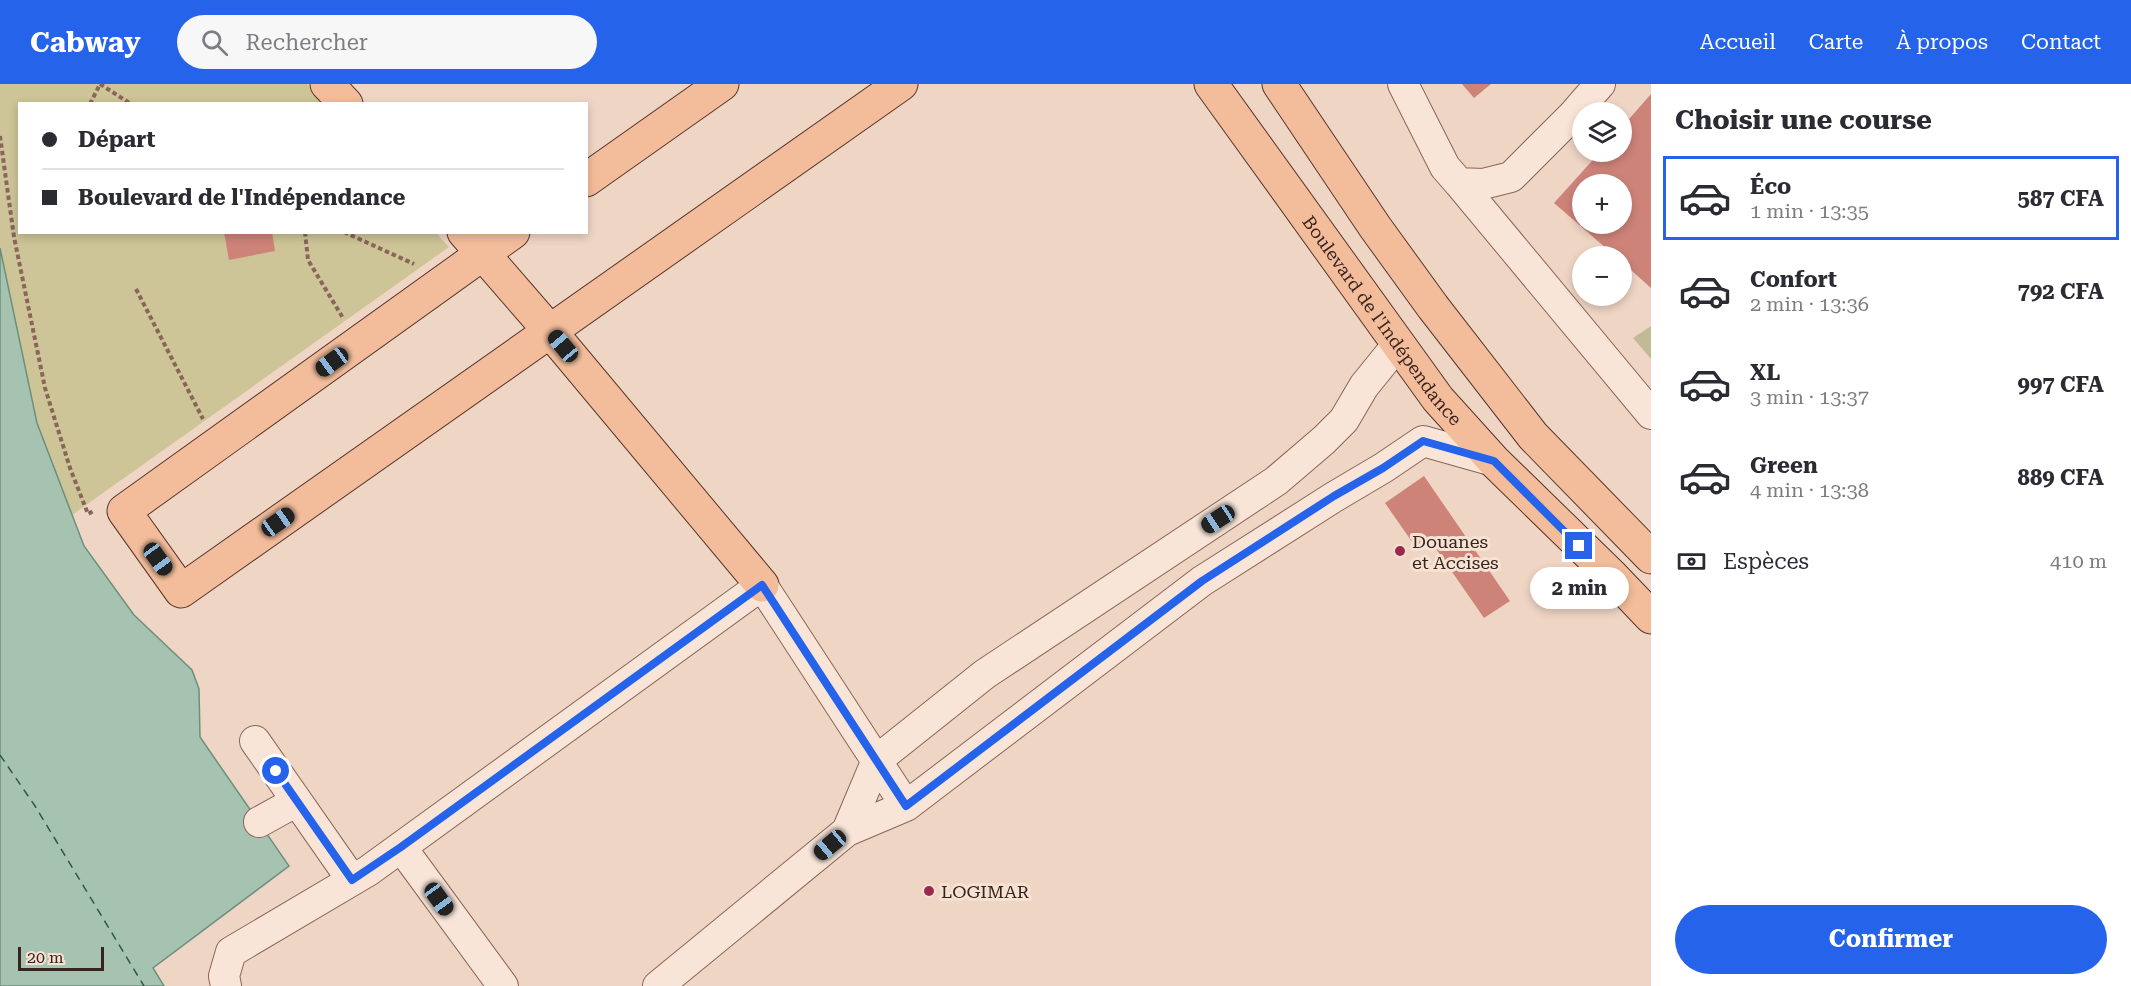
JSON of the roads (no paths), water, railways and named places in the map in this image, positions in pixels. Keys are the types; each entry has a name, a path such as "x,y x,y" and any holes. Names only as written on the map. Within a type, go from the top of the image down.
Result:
{"main road":[{"path":"327,84 344,102"},
{"path":"588,179 722,84"},
{"path":"506,234 474,243 124,511 181,591 900,84"},
{"name":"Boulevard de l'Indépendance","path":"1211,84 1438,399 1494,461 1651,617"},
{"path":"1234,84 1307,198 1340,260"},
{"path":"1285,90 1375,227 1433,307 1533,436 1651,557"},
{"path":"474,243 762,585"}],"street":[{"path":"1403,84 1445,167 1651,414"},
{"path":"1459,183 1483,184 1511,177 1573,115 1600,84"},
{"path":"847,831 877,760 986,674 1276,481 1344,420 1364,386 1398,344"},
{"path":"658,986 847,831 906,806 1202,581 1334,496 1383,468 1423,441 1494,461"},
{"path":"226,986 224,976 231,952 352,880 401,847 762,585 906,806"},
{"path":"255,741 352,880"},
{"path":"258,822 297,801"},
{"path":"401,847 503,986"}],"place":[{"name":"Douanes et Accises","path":"1400,551"},
{"name":"LOGIMAR","path":"929,891"}]}
